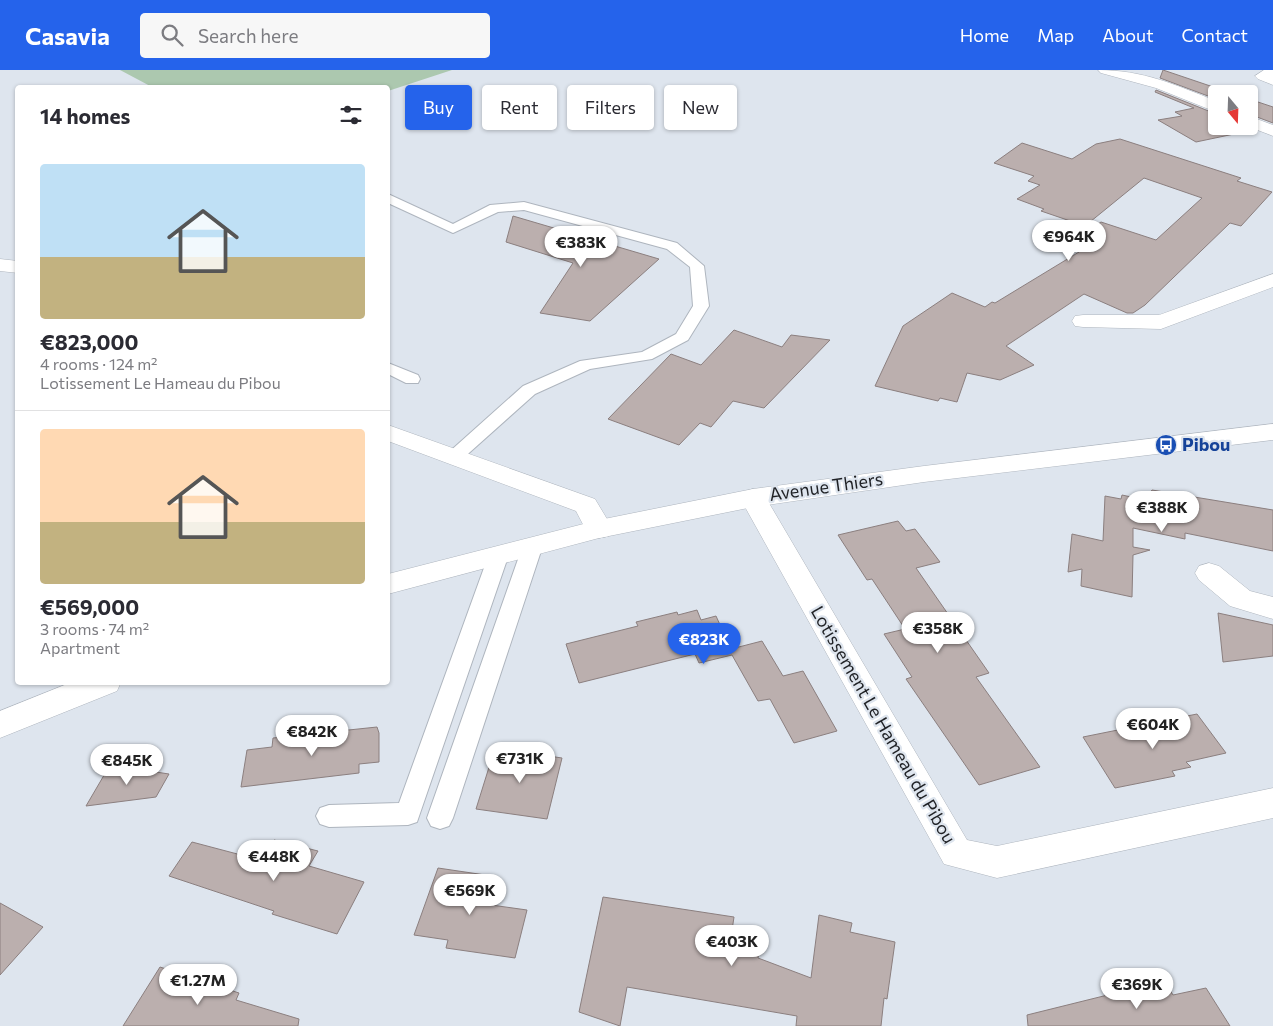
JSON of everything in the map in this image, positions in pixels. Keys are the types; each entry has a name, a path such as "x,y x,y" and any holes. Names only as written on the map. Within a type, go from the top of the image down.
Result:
{"street":[{"path":"1106,70 1162,85 1208,105"},
{"path":"1273,72 1263,76 1273,80"},
{"path":"1258,125 1273,131"},
{"path":"0,265 15,267"},
{"path":"1083,321 1160,322 1273,280"},
{"name":"Avenue Thiers","path":"390,583 599,529 753,498 924,474 1273,432"},
{"path":"390,434 586,505 599,529"},
{"name":"Lotissement Le Hameau du Pibou","path":"753,498 956,853 997,862 1273,803"},
{"path":"1209,573 1240,600 1273,608"},
{"path":"0,725 99,685"}],"lane":[{"path":"390,199 453,229 495,208 524,206 672,246 697,266 701,306 682,337 646,356 586,365 529,390 454,457"},
{"path":"390,369 412,379"},
{"path":"440,818 533,546"},
{"path":"329,816 408,814 499,554"}],"green space":[{"path":"120,70 452,70 390,90 390,85 148,85"}],"building":[{"path":"1163,70 1208,85 1208,96 1160,78"},
{"path":"1156,90 1208,111 1208,135 1229,135 1196,142 1158,120 1182,116 1175,112 1194,108 1155,92"},
{"path":"1258,102 1273,107 1273,123 1258,117"},
{"path":"1120,139 1241,178 1237,181 1272,192 1241,226 1230,223 1145,305 1133,313 1127,313 1084,294 1006,346 1034,365 1000,380 967,373 957,402 940,398 938,401 875,386 903,326 952,293 985,307 992,302 995,303 1079,252 1066,246 1101,222 1156,240 1202,198 1144,178 1085,226 1041,211 1044,209 1017,199 1040,185 1028,181 1034,176 994,163 1022,143 1072,159 1096,144"},
{"path":"513,216 659,259 590,321 540,313 573,263 506,242"},
{"path":"734,330 782,347 791,335 830,340 764,408 733,401 711,427 700,423 679,445 608,419 671,354 701,365"},
{"path":"1152,490 1273,510 1273,551 1185,533 1185,539 1133,528 1133,547 1150,550 1133,555 1132,597 1081,586 1082,569 1068,572 1072,534 1103,541 1105,496 1121,499 1122,495 1145,500"},
{"path":"898,521 906,531 915,529 940,562 916,568 989,673 976,677 1040,767 979,785 906,679 912,677 884,634 905,629 872,579 867,580 838,535"},
{"path":"697,610 701,620 716,616 731,649 762,641 783,676 803,671 837,731 794,743 770,699 758,701 732,655 699,663 695,654 579,683 566,644 638,626 636,622 677,612 678,615"},
{"path":"1218,613 1273,625 1273,656 1223,662"},
{"path":"1197,714 1226,753 1186,762 1191,767 1172,771 1175,776 1115,788 1083,737"},
{"path":"377,727 379,733 379,762 359,764 359,773 241,787 247,750 272,747 273,738"},
{"path":"495,748 562,758 547,819 476,809"},
{"path":"110,765 169,774 156,797 86,806"},
{"path":"274,840 318,851 309,866 364,882 337,934 272,914 274,911 169,876 192,842 260,860"},
{"path":"438,868 492,876 484,904 527,910 515,958 446,948 448,940 414,935"},
{"path":"603,897 734,917 731,937 760,941 758,958 811,978 819,915 852,923 850,932 895,942 887,999 884,998 881,1026 796,1026 797,1016 627,987 620,1026 579,1012"},
{"path":"0,903 43,927 0,975"},
{"path":"160,967 239,993 236,1000 299,1019 298,1026 123,1026"},
{"path":"1164,981 1173,995 1206,988 1230,1026 1028,1026 1027,1015"}],"place":[{"name":"Pibou","path":"1166,445"}]}
